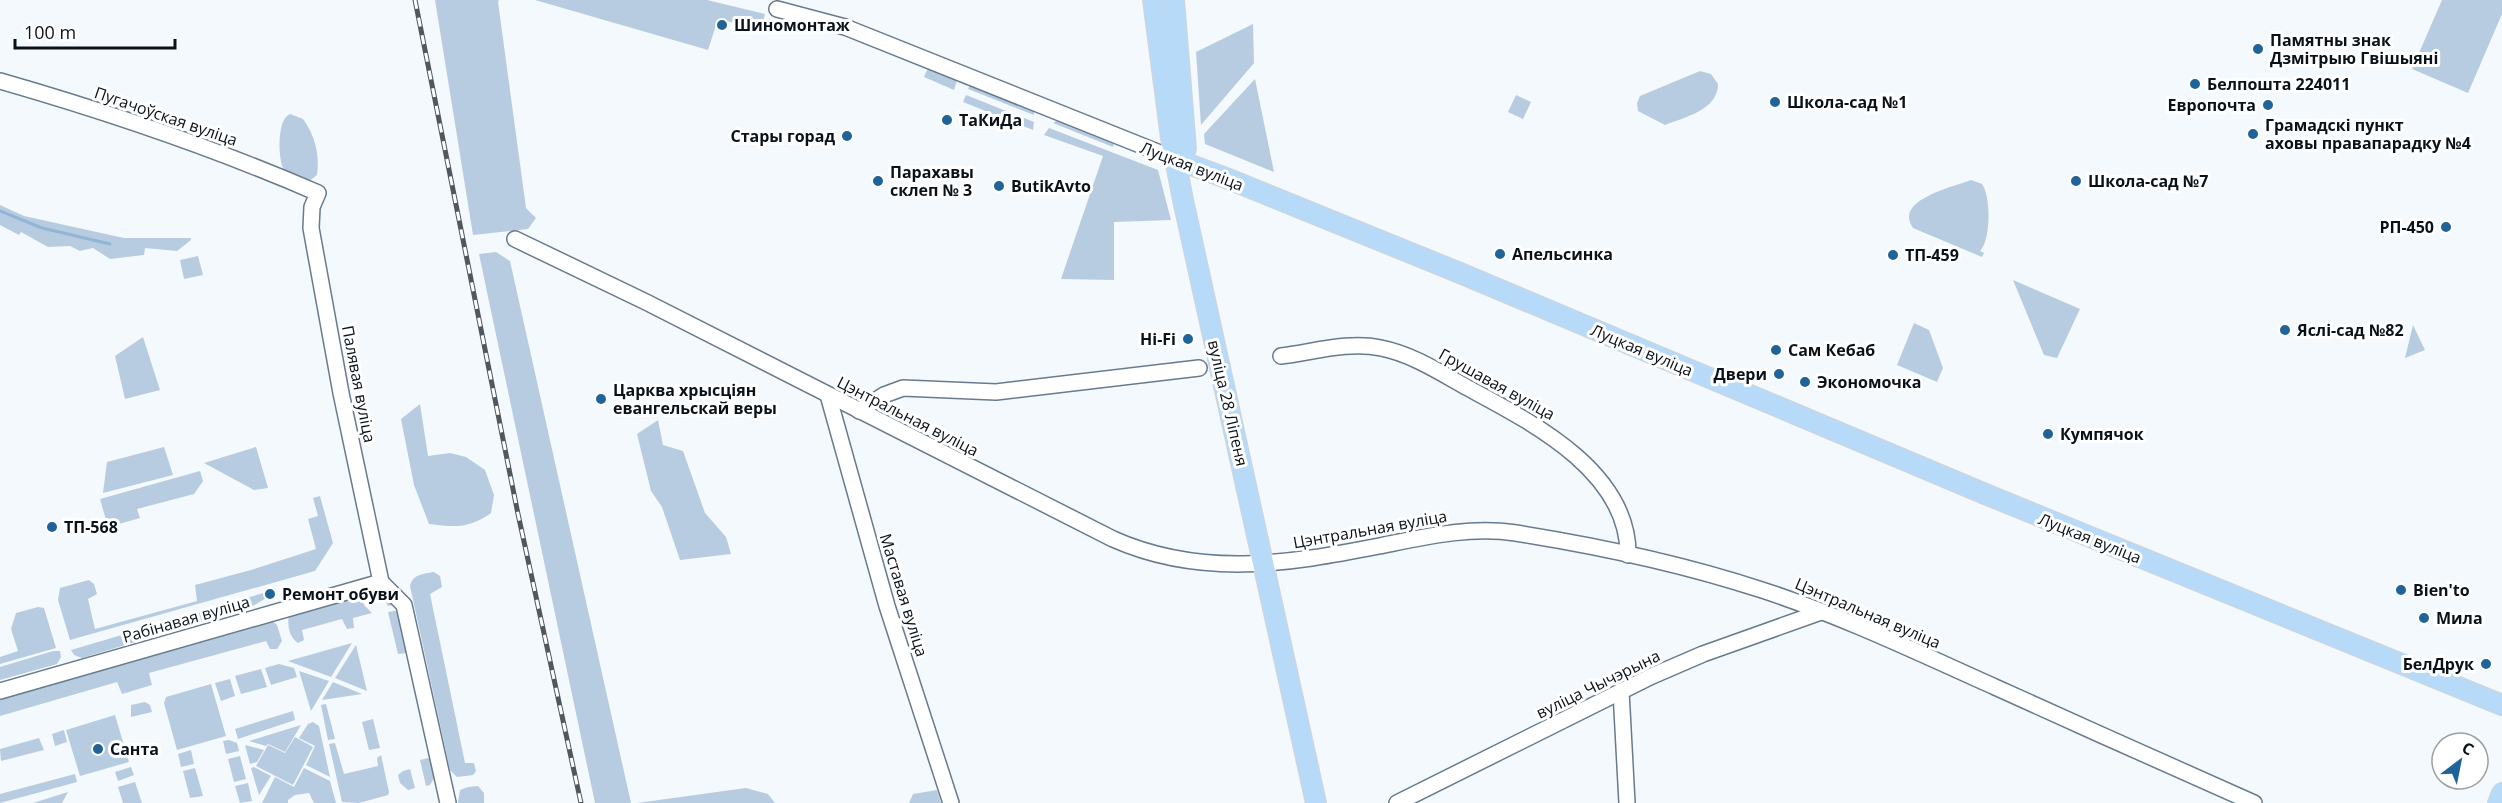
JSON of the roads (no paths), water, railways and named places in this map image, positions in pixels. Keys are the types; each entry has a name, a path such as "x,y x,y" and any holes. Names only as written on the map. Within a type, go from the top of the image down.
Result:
{"main road":[{"name":"вуліца 28 Ліпеня","path":"1153,0 1182,162 1269,563 1326,803"},
{"name":"вуліца 28 Ліпеня","path":"1174,0 1184,140 1182,162"},
{"name":"Луцкая вуліца","path":"1182,162 1460,273 1980,492 2502,705"},
{"name":"вуліца 28 Ліпеня","path":"1269,563 1316,803"},
{"path":"2498,803 2502,793"}],"street":[{"name":"Луцкая вуліца","path":"777,9 845,27 1182,162"},
{"name":"Пугачоўская вуліца","path":"0,81 164,132 318,193"},
{"name":"Палявая вуліца","path":"318,193 312,207 311,228 341,393 381,582"},
{"name":"Цэнтральная вуліца","path":"515,239 636,297 1103,534 1144,552 1193,562 1269,563 1313,559 1431,535 1484,531 1511,532 1628,555 1729,580 1821,612 1901,645 2254,803"},
{"name":"Грушавая вуліца","path":"1281,356 1356,346 1380,347 1421,362 1506,408 1558,440 1595,476 1623,519 1628,555"},
{"path":"859,411 884,395 903,388 996,392 1199,368"},
{"name":"Маставая вуліца","path":"828,395 883,594 951,803"},
{"name":"Рабінавая вуліца","path":"0,691 381,582"},
{"path":"381,582 404,605 448,803"},
{"name":"вуліца Чычэрына","path":"1397,803 1621,691 1703,654 1821,612"},
{"path":"1621,691 1628,803"}],"waterway":[{"path":"0,211 42,228 110,244"}],"railway":[{"path":"415,0 518,514 581,803"}],"place":[{"name":"Шиномонтаж","path":"722,25"},
{"name":"Памятны знак Дзмітрыю Гвішыяні","path":"2258,49"},
{"name":"Белпошта 224011","path":"2195,84"},
{"name":"Школа-сад №1","path":"1775,102"},
{"name":"Европочта","path":"2268,105"},
{"name":"ТаКиДа","path":"947,120"},
{"name":"Грамадскі пункт аховы правапарадку №4","path":"2253,134"},
{"name":"Стары горад","path":"847,136"},
{"name":"Парахавы склеп № 3","path":"878,181"},
{"name":"Школа-сад №7","path":"2076,181"},
{"name":"ButikAvto","path":"999,186"},
{"name":"РП-450","path":"2446,227"},
{"name":"Апельсинка","path":"1500,254"},
{"name":"ТП-459","path":"1893,255"},
{"name":"Яслі-сад №82","path":"2285,330"},
{"name":"Hi-Fi","path":"1188,339"},
{"name":"Сам Кебаб","path":"1776,350"},
{"name":"Двери","path":"1779,374"},
{"name":"Экономочка","path":"1805,382"},
{"name":"Царква хрысціян евангельскай веры","path":"601,399"},
{"name":"Кумпячок","path":"2048,434"},
{"name":"ТП-568","path":"52,527"},
{"name":"Bien'to","path":"2401,590"},
{"name":"Ремонт обуви","path":"270,594"},
{"name":"Мила","path":"2424,618"},
{"name":"БелДрук","path":"2486,664"},
{"name":"Санта","path":"98,749"}]}
